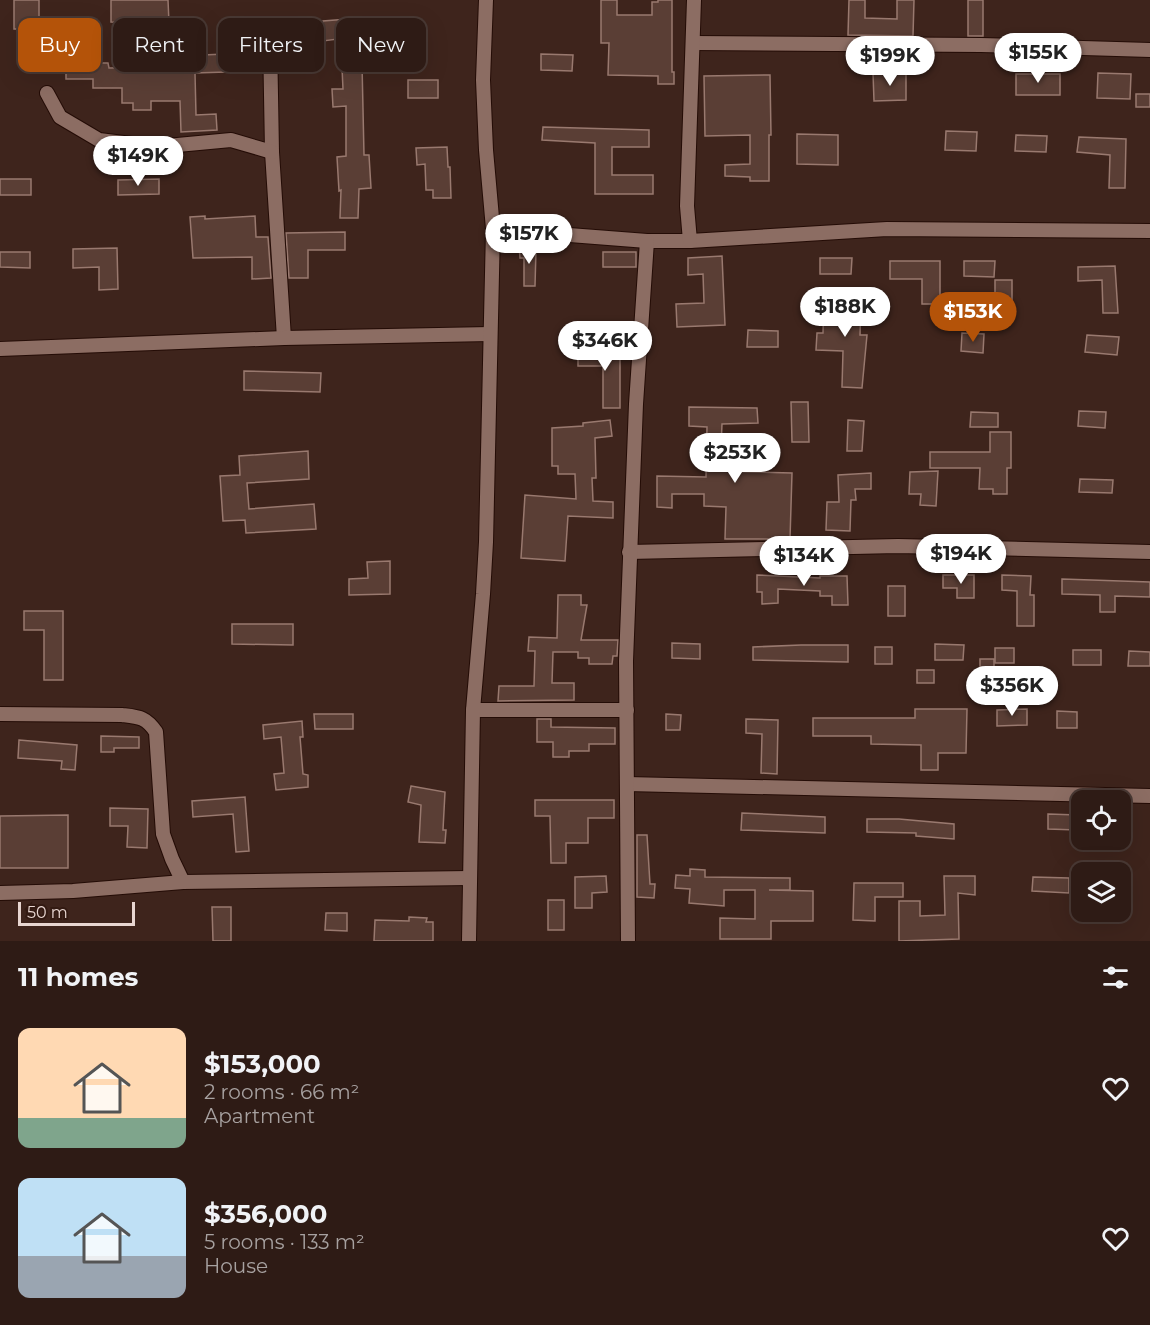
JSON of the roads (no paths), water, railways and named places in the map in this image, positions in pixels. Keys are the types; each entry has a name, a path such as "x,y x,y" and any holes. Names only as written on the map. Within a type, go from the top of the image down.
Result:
{"street":[{"path":"469,941 473,710 483,594 494,229 486,150 483,80 486,0"},
{"path":"690,241 687,206 694,0"},
{"path":"693,43 981,45 1150,50"},
{"path":"271,72 272,152 284,338"},
{"path":"47,93 60,117 99,140 156,147 231,140 272,152"},
{"path":"494,229 647,241 690,241 887,229 1150,231"},
{"path":"628,941 626,661 636,404 647,241"},
{"path":"0,349 284,338 490,334"},
{"path":"629,552 898,546 1150,552"},
{"path":"473,710 627,710"},
{"path":"0,714 122,715 150,722 156,732 163,834 183,882"},
{"path":"627,784 1150,796"},
{"path":"0,893 73,891 183,882 469,878"}]}
